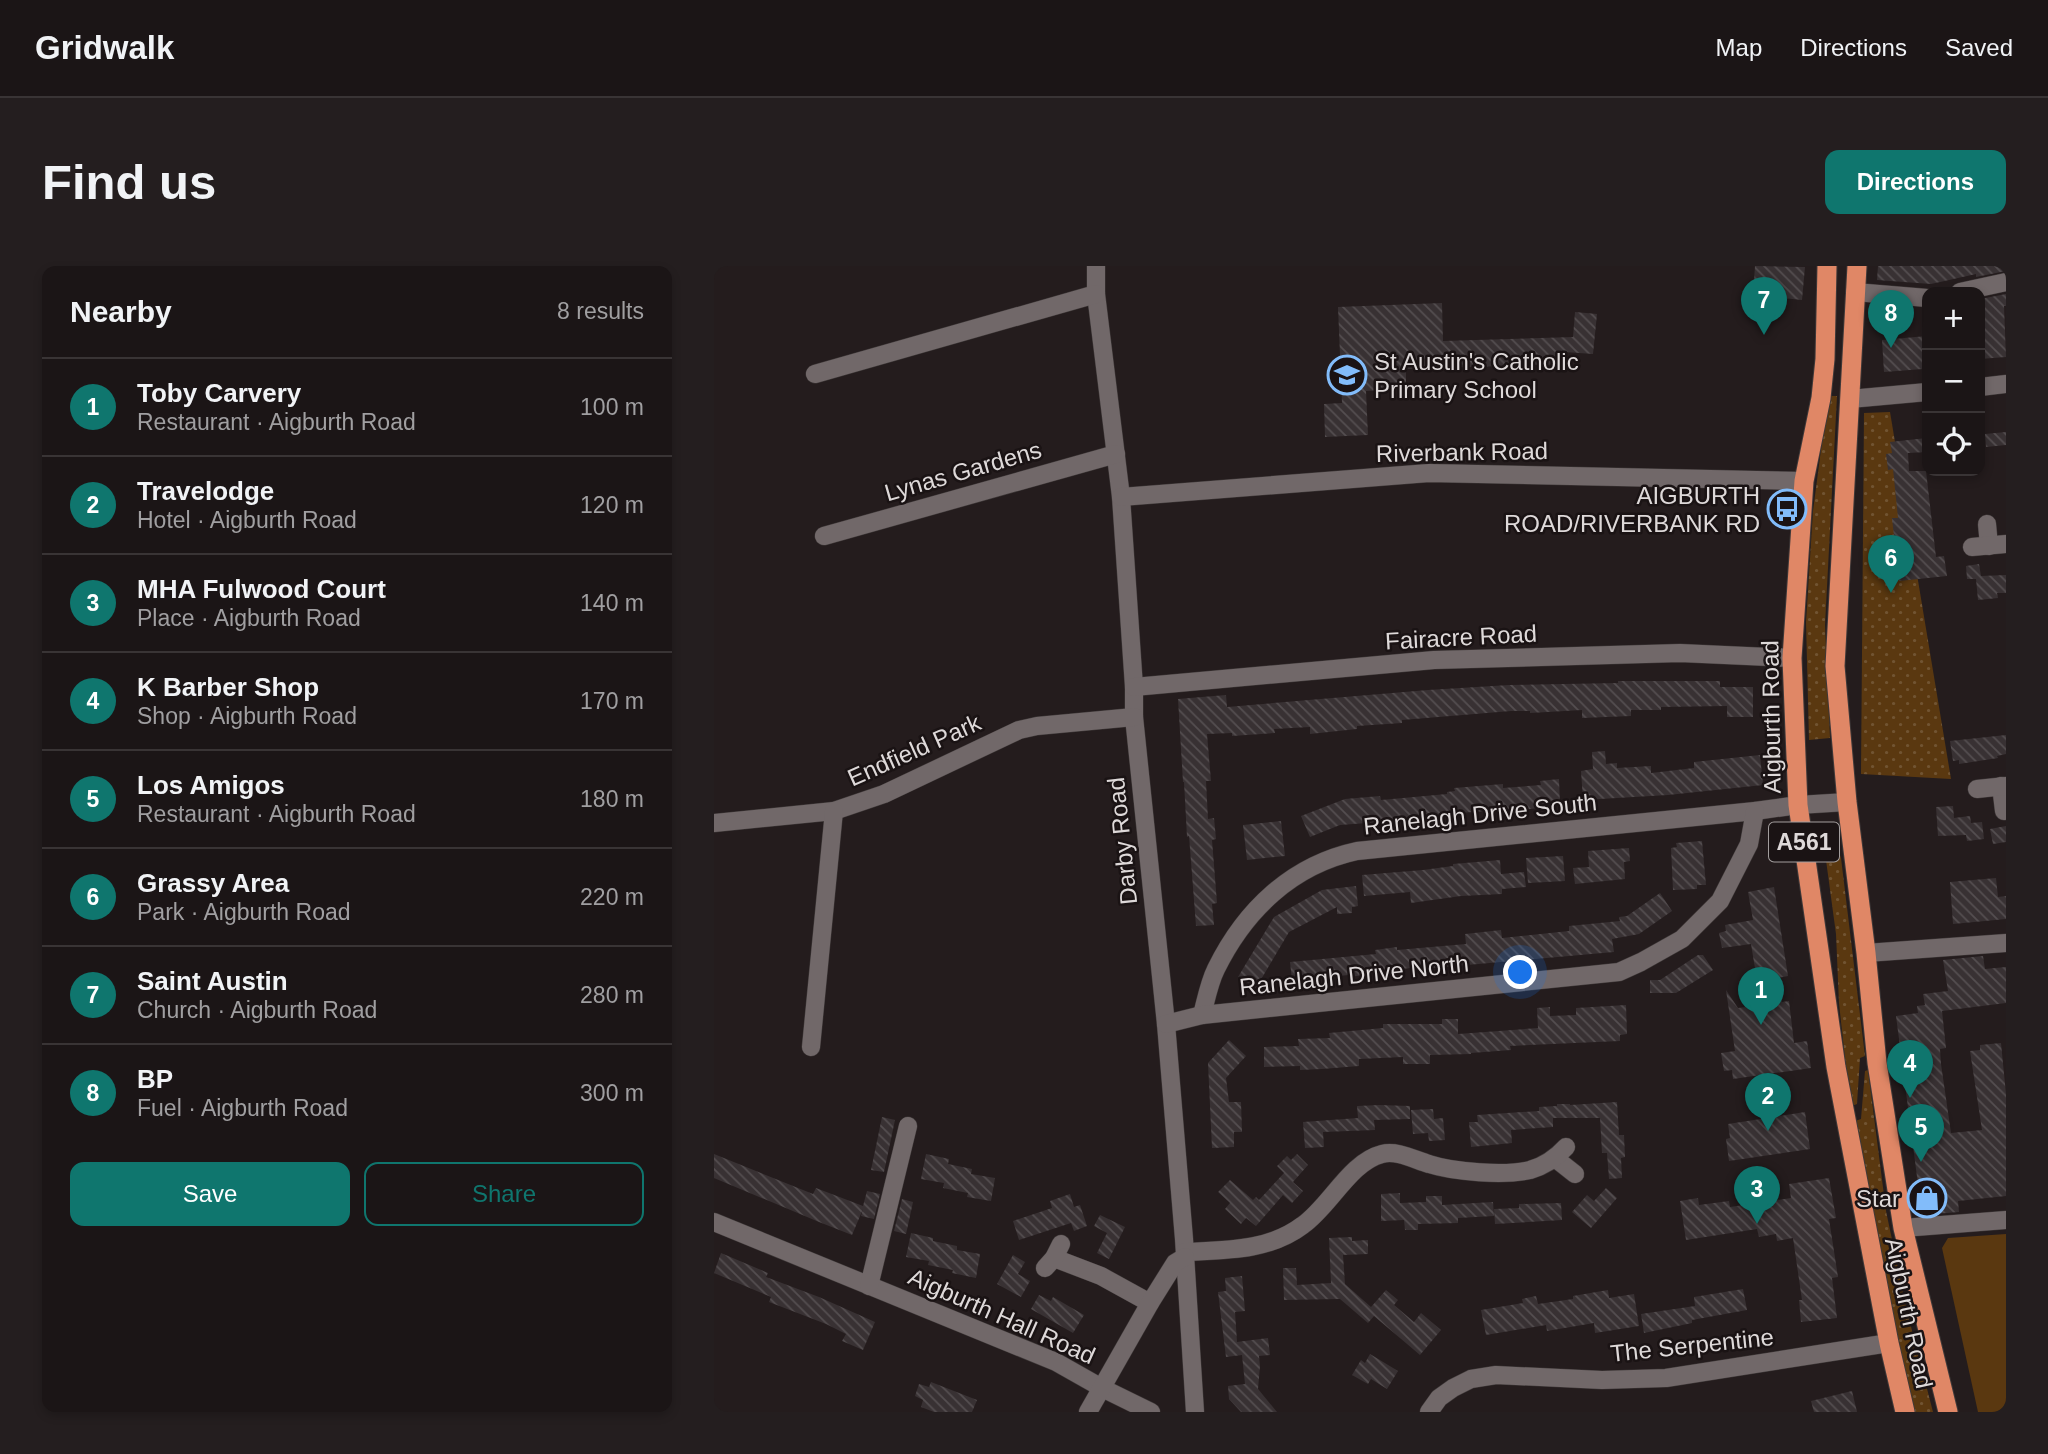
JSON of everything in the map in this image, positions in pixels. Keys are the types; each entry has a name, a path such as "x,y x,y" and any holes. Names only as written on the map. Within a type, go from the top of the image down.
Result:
{"highway":[{"name":"Aigburth Road","path":"1827,266 1825,359 1821,398 1804,481 1792,658 1798,805 1836,1067 1889,1343 1905,1412"},
{"name":"Aigburth Road","path":"1857,266 1835,666 1847,802 1877,1063 1903,1228 1948,1412"}],"street":[{"name":"Darby Road","path":"1096,266 1096,294 1121,497 1135,687 1134,717 1166,1024 1195,1412"},
{"path":"1983,287 2006,282"},
{"path":"1854,292 1922,298"},
{"path":"815,374 1096,294"},
{"path":"1985,386 2006,384"},
{"path":"1850,399 1922,392"},
{"name":"Lynas Gardens","path":"824,536 1116,454"},
{"name":"Riverbank Road","path":"1121,497 1429,474 1804,481"},
{"path":"1987,524 1989,546"},
{"name":"Fairacre Road","path":"1135,687 1434,660 1680,653 1792,658"},
{"name":"Endfield Park","path":"714,824 834,811 884,794 1018,730 1134,717"},
{"path":"1977,789 2003,786 2004,811"},
{"name":"Ranelagh Drive South","path":"1202,1015 1216,970 1246,919 1259,904 1292,878 1311,866 1336,856 1357,851 1847,802"},
{"path":"811,1047 834,811"},
{"name":"Ranelagh Drive North","path":"1166,1024 1202,1015 1619,972 1682,939 1720,901 1749,844 1755,811"},
{"path":"1866,953 2006,943"},
{"name":"Aigburth Hall Road","path":"869,1286 908,1126"},
{"path":"1088,1412 1175,1263 1185,1255 1269,1243 1303,1226 1359,1166 1371,1158 1385,1153 1459,1170 1500,1172 1530,1170 1561,1153 1574,1174"},
{"path":"1903,1228 2006,1220"},
{"name":"Aigburth Hall Road","path":"714,1222 1056,1362 1151,1412"},
{"path":"1054,1257 1101,1276 1150,1303"},
{"name":"The Serpentine","path":"1429,1412 1439,1398 1453,1388 1471,1379 1496,1375 1602,1380 1666,1378 1889,1343"}],"shaded area":[{"path":"1828,396 1837,396 1825,625 1830,738 1809,740 1806,622 1813,511"},
{"path":"1890,412 1951,779 1861,774 1864,413"},
{"path":"1833,835 1841,858 1865,1056 1860,1058 1857,1104 1852,1106 1839,1003 1836,934 1826,860 1828,836"},
{"path":"1868,1070 1886,1211 1907,1311 1933,1412 1912,1412 1855,1121 1861,1119 1865,1071"},
{"path":"2006,1234 2006,1412 1978,1412 1942,1248 1948,1238"}],"building":[{"path":"1755,266 1805,267 1802,300 1753,295"},
{"path":"1878,266 2006,266 2006,271 1976,277 1976,274 1931,284 1877,280"},
{"path":"2006,294 2006,357 1985,359 1985,298"},
{"path":"1442,303 1443,341 1573,337 1575,312 1597,314 1593,354 1565,352 1566,364 1406,369 1406,389 1366,391 1368,435 1325,437 1324,404 1342,403 1338,307"},
{"path":"1922,336 1922,369 1884,372 1882,340"},
{"path":"2006,432 2006,445 1986,447 1985,434"},
{"path":"1922,439 1922,452 1908,453 1909,471 1922,471 1922,476 1927,476 1936,557 1944,556 1947,576 1899,581 1898,571 1893,572 1891,555 1896,555 1892,518 1898,518 1893,469 1888,470 1886,454 1892,453 1890,442"},
{"path":"1979,564 1981,576 2006,575 2006,593 1997,593 1998,598 1978,600 1976,579 1967,579 1966,566"},
{"path":"1618,681 1720,681 1720,687 1753,687 1753,717 1727,717 1727,706 1661,707 1661,710 1631,710 1631,716 1582,718 1582,710 1530,713 1511,711 1402,720 1402,723 1357,726 1357,729 1310,734 1310,727 1274,729 1275,733 1232,736 1232,733 1207,734 1211,781 1206,781 1208,819 1214,818 1216,839 1212,840 1217,903 1212,904 1214,925 1196,926 1178,699 1226,695 1227,707 1428,690"},
{"path":"2006,735 2006,754 1997,756 1998,758 1959,764 1959,760 1953,761 1950,741"},
{"path":"1605,751 1606,764 1617,763 1617,768 1651,766 1651,773 1694,768 1694,762 1760,755 1763,785 1583,800 1581,771 1593,769 1592,752"},
{"path":"1559,779 1560,804 1540,808 1340,825 1310,837 1301,816 1345,799 1380,796 1381,800 1447,794 1455,791 1454,788 1503,784 1503,788 1541,785 1540,781"},
{"path":"1953,806 1954,818 1970,816 1971,823 1982,822 1984,839 1967,841 1966,835 1938,836 1936,807"},
{"path":"1281,821 1285,856 1247,860 1243,825"},
{"path":"2006,826 2006,842 1993,844 1990,829"},
{"path":"1702,841 1706,885 1697,885 1697,889 1673,890 1671,848 1677,847 1676,843"},
{"path":"1629,848 1630,861 1624,862 1625,879 1575,884 1573,868 1589,867 1588,851"},
{"path":"1563,856 1565,881 1528,883 1526,858"},
{"path":"1500,860 1501,874 1524,872 1526,887 1502,889 1502,894 1411,903 1410,892 1364,896 1362,875"},
{"path":"1996,878 1998,897 2006,896 2006,919 1953,924 1950,882"},
{"path":"1356,886 1358,906 1352,907 1352,913 1337,914 1337,907 1289,932 1256,988 1238,977 1274,917 1322,890"},
{"path":"1774,887 1788,976 1778,978 1782,1002 1789,1001 1794,1043 1807,1041 1811,1068 1733,1079 1732,1070 1724,1071 1721,1053 1735,1051 1726,990 1738,1008 1761,1005 1751,944 1722,948 1719,933 1726,931 1725,925 1753,920 1748,892"},
{"path":"1660,893 1672,911 1639,934 1612,939 1614,952 1292,980 1290,962 1376,954 1375,950 1397,947 1397,950 1466,944 1465,934 1501,930 1502,938 1569,931 1569,926 1620,921 1619,917 1627,916"},
{"path":"1698,955 1703,955 1713,970 1676,993 1650,993 1650,980 1660,980"},
{"path":"1983,956 1985,969 2006,967 2006,1003 1942,1011 1946,1048 1940,1049 1941,1064 1951,1133 1982,1130 1970,1051 1980,1050 1980,1045 2001,1043 2006,1094 2006,1196 1958,1201 1959,1212 1922,1215 1896,1016 1918,1013 1917,1006 1925,1005 1923,994 1948,991 1943,960"},
{"path":"1626,1005 1627,1034 1620,1035 1620,1041 1510,1046 1511,1050 1430,1055 1430,1064 1403,1064 1403,1057 1359,1059 1359,1066 1322,1069 1300,1070 1300,1066 1264,1067 1264,1047 1299,1046 1298,1039 1330,1038 1329,1033 1383,1028 1383,1024 1442,1024 1442,1019 1458,1019 1458,1034 1538,1028 1537,1008 1550,1007 1550,1016 1576,1015 1576,1008"},
{"path":"1229,1040 1246,1056 1226,1078 1229,1102 1241,1102 1242,1132 1234,1132 1234,1147 1212,1148 1208,1063"},
{"path":"1617,1102 1619,1135 1624,1135 1622,1178 1609,1179 1607,1153 1602,1153 1600,1118 1553,1118 1553,1127 1511,1130 1512,1143 1471,1147 1469,1122 1478,1122 1477,1115 1539,1111 1539,1107 1557,1104"},
{"path":"1357,1106 1410,1106 1410,1119 1374,1120 1375,1130 1323,1132 1324,1147 1305,1148 1303,1122 1358,1118"},
{"path":"1433,1109 1434,1119 1443,1118 1445,1140 1429,1141 1428,1133 1413,1134 1411,1110"},
{"path":"1805,1112 1810,1149 1729,1161 1726,1139 1730,1138 1728,1124"},
{"path":"882,1117 895,1120 884,1172 871,1170"},
{"path":"714,1154 813,1194 816,1188 863,1206 867,1191 880,1194 874,1219 861,1216 863,1209 852,1235 819,1222 714,1178"},
{"path":"926,1154 949,1159 948,1164 972,1169 971,1174 995,1178 991,1201 967,1197 968,1193 943,1188 944,1183 921,1179"},
{"path":"1297,1154 1308,1165 1293,1182 1303,1191 1292,1203 1283,1195 1256,1226 1246,1218 1241,1224 1225,1209 1230,1203 1218,1192 1230,1180 1253,1200 1256,1197 1259,1200 1284,1173 1277,1166 1287,1156 1291,1160"},
{"path":"1829,1178 1836,1218 1829,1219 1838,1277 1832,1278 1837,1318 1801,1322 1799,1300 1802,1300 1793,1238 1777,1241 1776,1234 1759,1237 1757,1229 1686,1240 1680,1201 1698,1198 1699,1205 1729,1201 1730,1207 1791,1198 1789,1184"},
{"path":"1606,1188 1617,1198 1591,1228 1572,1212 1587,1195 1594,1201"},
{"path":"1400,1193 1400,1203 1426,1202 1426,1196 1442,1196 1442,1205 1493,1202 1494,1216 1458,1218 1458,1223 1418,1224 1418,1230 1405,1230 1404,1220 1381,1221 1381,1194"},
{"path":"1070,1194 1074,1207 1080,1205 1087,1226 1074,1231 1071,1223 1019,1240 1013,1221 1052,1208 1050,1201"},
{"path":"902,1199 913,1202 906,1234 894,1231"},
{"path":"1561,1203 1562,1220 1495,1224 1494,1209 1519,1208 1519,1204"},
{"path":"1100,1215 1125,1227 1109,1259 1097,1253 1107,1233 1094,1226"},
{"path":"911,1233 957,1246 957,1250 980,1254 976,1278 928,1265 929,1261 906,1257"},
{"path":"1352,1237 1352,1241 1368,1240 1368,1254 1343,1255 1345,1284 1371,1307 1386,1290 1398,1300 1394,1305 1414,1322 1421,1313 1441,1330 1420,1355 1374,1316 1368,1323 1340,1299 1284,1300 1283,1268 1296,1268 1297,1285 1331,1283 1329,1238"},
{"path":"721,1253 768,1273 766,1277 875,1322 863,1350 842,1341 846,1334 769,1302 771,1297 714,1273"},
{"path":"1013,1255 1025,1262 1018,1274 1030,1281 1021,1297 997,1284"},
{"path":"1242,1276 1245,1311 1235,1312 1237,1342 1268,1338 1270,1355 1259,1356 1258,1389 1277,1412 1241,1412 1229,1399 1228,1386 1245,1384 1242,1355 1226,1357 1218,1292 1226,1291 1225,1278"},
{"path":"1743,1289 1747,1310 1692,1320 1692,1323 1644,1333 1641,1314 1695,1306 1694,1297"},
{"path":"1608,1290 1609,1298 1634,1294 1639,1326 1595,1333 1594,1323 1547,1331 1546,1325 1486,1335 1481,1310 1523,1303 1522,1299 1536,1296 1538,1304"},
{"path":"1039,1295 1051,1301 1053,1297 1084,1315 1073,1333 1031,1309"},
{"path":"1370,1354 1398,1371 1387,1389 1371,1379 1368,1384 1352,1375 1361,1360 1365,1363"},
{"path":"931,1382 977,1400 972,1412 934,1412 921,1407 923,1400 915,1396 919,1384 929,1387"},
{"path":"1852,1391 1857,1412 1814,1412 1811,1401"}],"place":[{"name":"Saint Austin","path":"1764,335"},
{"name":"BP","path":"1891,348"},
{"name":"St Austin's Catholic Primary School","path":"1347,375"},
{"name":"AIGBURTH ROAD/RIVERBANK RD","path":"1787,509"},
{"name":"Grassy Area","path":"1891,593"},
{"name":"Toby Carvery","path":"1761,1025"},
{"name":"K Barber Shop","path":"1910,1098"},
{"name":"Travelodge","path":"1768,1131"},
{"name":"Los Amigos","path":"1921,1162"},
{"name":"Star","path":"1927,1198"},
{"name":"MHA Fulwood Court","path":"1757,1224"}]}
